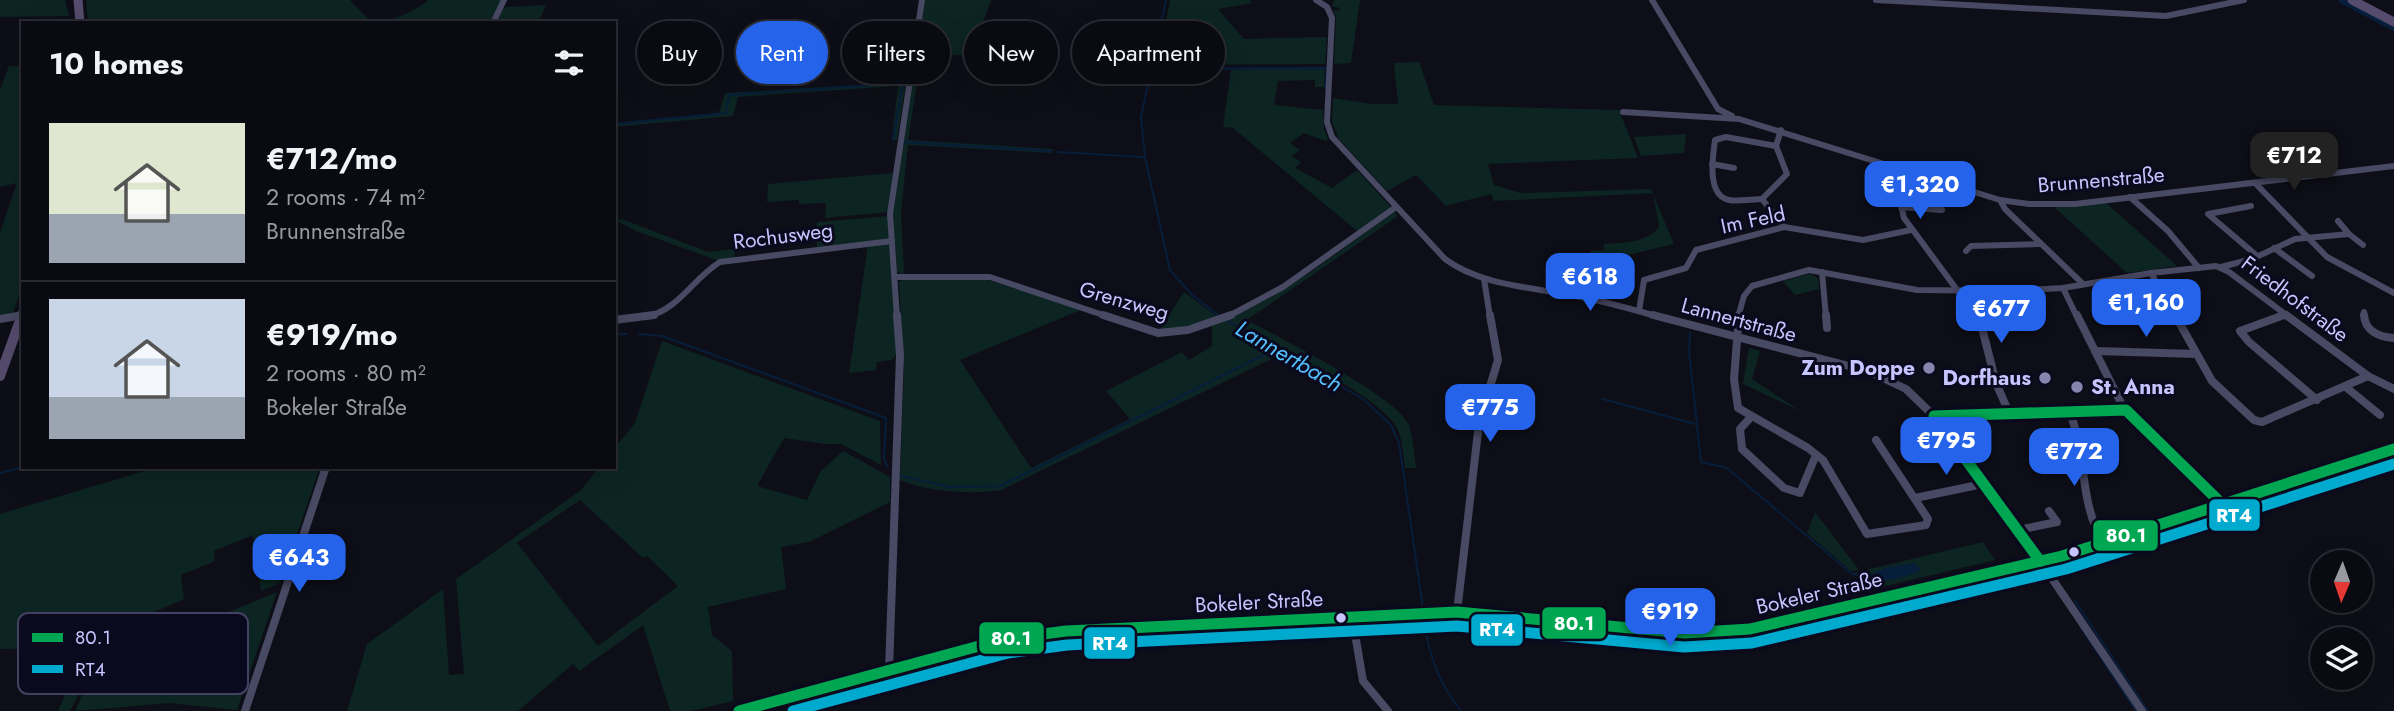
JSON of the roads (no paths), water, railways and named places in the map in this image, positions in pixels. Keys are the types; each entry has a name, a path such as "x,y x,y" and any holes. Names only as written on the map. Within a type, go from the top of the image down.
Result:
{"main road":[{"path":"78,0 80,21"},
{"path":"2352,0 2394,22"},
{"path":"0,376 21,318"},
{"name":"Bokeler Straße","path":"739,711 1027,635 1457,612 1685,633 1763,626 2040,561 2104,543 2394,449"}],"street":[{"path":"494,21 504,0"},
{"path":"889,670 900,355 891,214 922,0"},
{"path":"1316,0 1327,7 1332,0"},
{"path":"1652,0 1717,112"},
{"path":"1876,0 2166,16 2244,0"},
{"name":"Lannertstraße","path":"1327,7 1332,24 1329,129 1332,137 1445,259 1460,270 1484,279 1583,297 1639,311 1885,377 1911,393 1934,416 2018,530 2142,711"},
{"name":"Brunnenstraße","path":"1623,112 1717,112 2000,200 2050,205 2394,166"},
{"path":"1776,146 1726,137 1715,140 1711,172 1724,198 1762,199 1787,174 1776,146 1781,130"},
{"path":"1712,164 1734,169"},
{"path":"1903,170 1898,194 1911,230 1962,291 1980,320 1996,383 2010,415"},
{"path":"2255,183 2332,261 2394,293"},
{"path":"2130,197 2168,231 2199,268"},
{"path":"1762,199 1783,228"},
{"path":"2000,200 2005,209 2083,284"},
{"path":"2251,206 2208,214 2256,255"},
{"name":"Grenzweg","path":"895,277 989,277 1158,333 1174,334 1227,316 1257,302 1396,207"},
{"path":"1901,207 1942,210"},
{"path":"2338,221 2363,245"},
{"name":"Im Feld","path":"1639,311 1644,280 1686,268 1696,250 1783,228 1863,240 1911,230"},
{"path":"2221,267 2252,259 2295,239 2349,234"},
{"name":"Rochusweg","path":"616,320 653,315 669,309 707,269 720,262 892,241"},
{"path":"1966,251 1971,246 2041,244"},
{"path":"2273,248 2312,276"},
{"name":"Friedhofstraße","path":"1751,417 1742,412 1736,404 1734,379 1739,309 1752,286 1797,272 1822,272 1917,290 1962,291 2063,288 2151,273 2221,267 2368,376 2394,388"},
{"path":"1822,272 1827,328"},
{"path":"2151,273 2212,381 2254,420 2262,422 2347,388 2368,376"},
{"path":"1457,612 1479,423 1498,360 1484,279"},
{"path":"2063,288 2126,411 2223,505"},
{"path":"2364,312 2362,320 2365,325 2382,338 2394,338"},
{"path":"0,319 21,314"},
{"path":"2286,314 2240,331 2249,342 2317,400"},
{"path":"2095,351 2196,354"},
{"path":"2347,388 2381,415"},
{"path":"1934,416 2126,411"},
{"path":"2070,413 2085,463 2092,526 2104,543"},
{"path":"1816,455 1800,493 1783,488 1742,449 1740,429 1751,417 1808,448 1823,460 1867,534 1926,525 1928,519 1876,440"},
{"path":"245,711 325,469"},
{"path":"1915,498 1983,484"},
{"path":"2018,530 2057,522 2049,511"},
{"path":"1352,616 1363,681 1388,711"}],"water":[{"path":"1914,563 1921,570 1904,577 1874,580 1869,575 1885,568"}],"waterway":[{"name":"Lannertbach","path":"1166,0 1141,117 1145,157 1170,270 1192,295 1218,315"},
{"path":"2341,0 2394,28"},
{"path":"1225,69 1327,68 1325,88"},
{"path":"616,124 726,113 729,95 903,83 893,140"},
{"path":"904,142 1051,151"},
{"path":"1058,152 1144,157"},
{"name":"Lannertbach","path":"1226,320 1363,399 1391,425 1399,443 1423,608"},
{"path":"1690,333 1689,351 1701,462 1727,468 1852,574 1869,576"},
{"path":"616,334 626,334"},
{"path":"639,334 662,336 886,418 884,459 887,466"},
{"path":"902,476 950,487 1000,486 1276,349"},
{"path":"1603,399 1695,424"},
{"path":"0,473 21,468"},
{"path":"2075,601 2148,711"},
{"name":"Lannertbach","path":"1424,617 1435,667 1461,711"},
{"path":"2080,626 2136,711"}],"place":[{"name":"Zum Doppe","path":"1929,368"},
{"name":"Dorfhaus","path":"2045,378"},
{"name":"St. Anna","path":"2077,387"}]}
